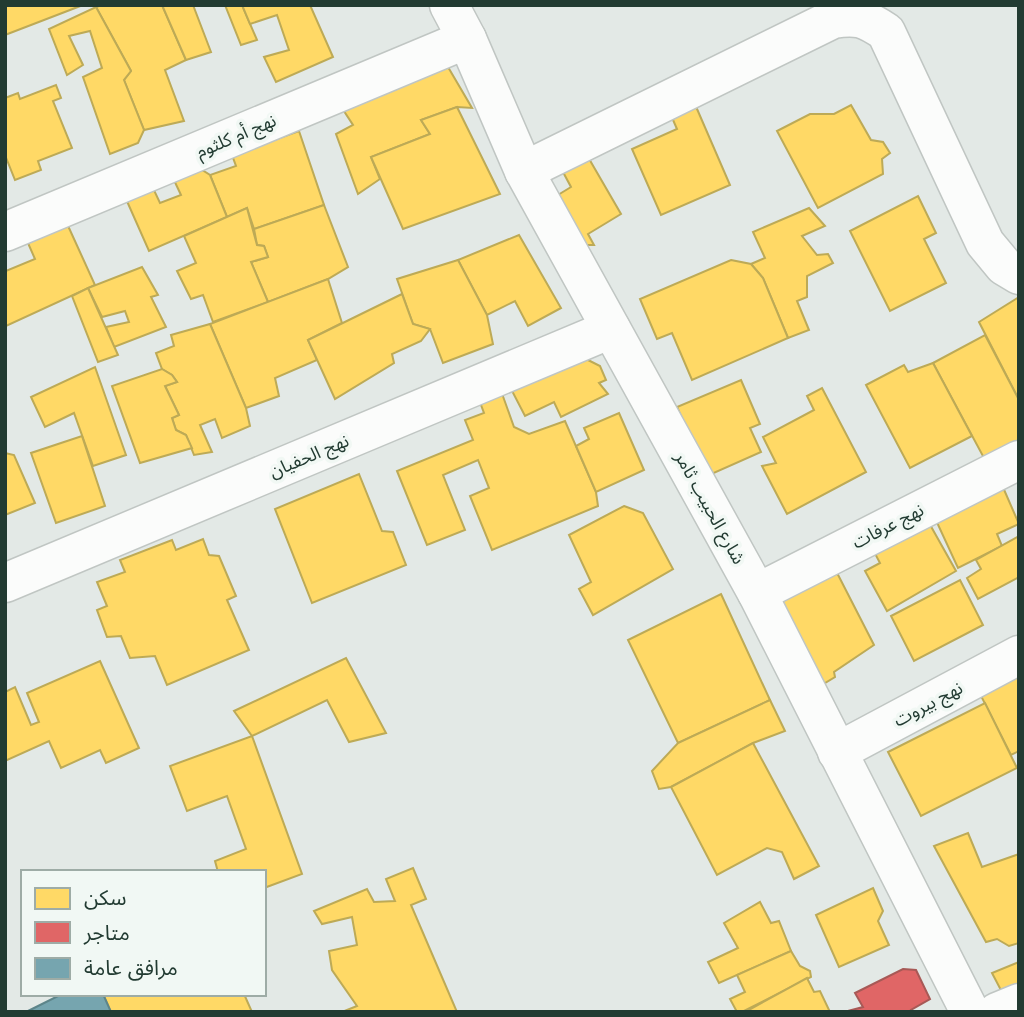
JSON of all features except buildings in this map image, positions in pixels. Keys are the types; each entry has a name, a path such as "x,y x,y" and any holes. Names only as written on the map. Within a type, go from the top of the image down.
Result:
{"street":[{"name":"شارع الحبيب ثامر","path":"449,5 524,171 757,593 970,1012"},
{"path":"524,171 833,19 854,15 886,32 985,243 1004,266 1019,275"},
{"name":"نهج أم كلثوم","path":"5,232 467,40"},
{"name":"نهج الحفيان","path":"5,583 611,329"},
{"name":"نهج عرفات","path":"757,593 1019,460"},
{"name":"نهج بيروت","path":"837,752 1019,655"},
{"path":"997,1012 1019,1003"}]}
